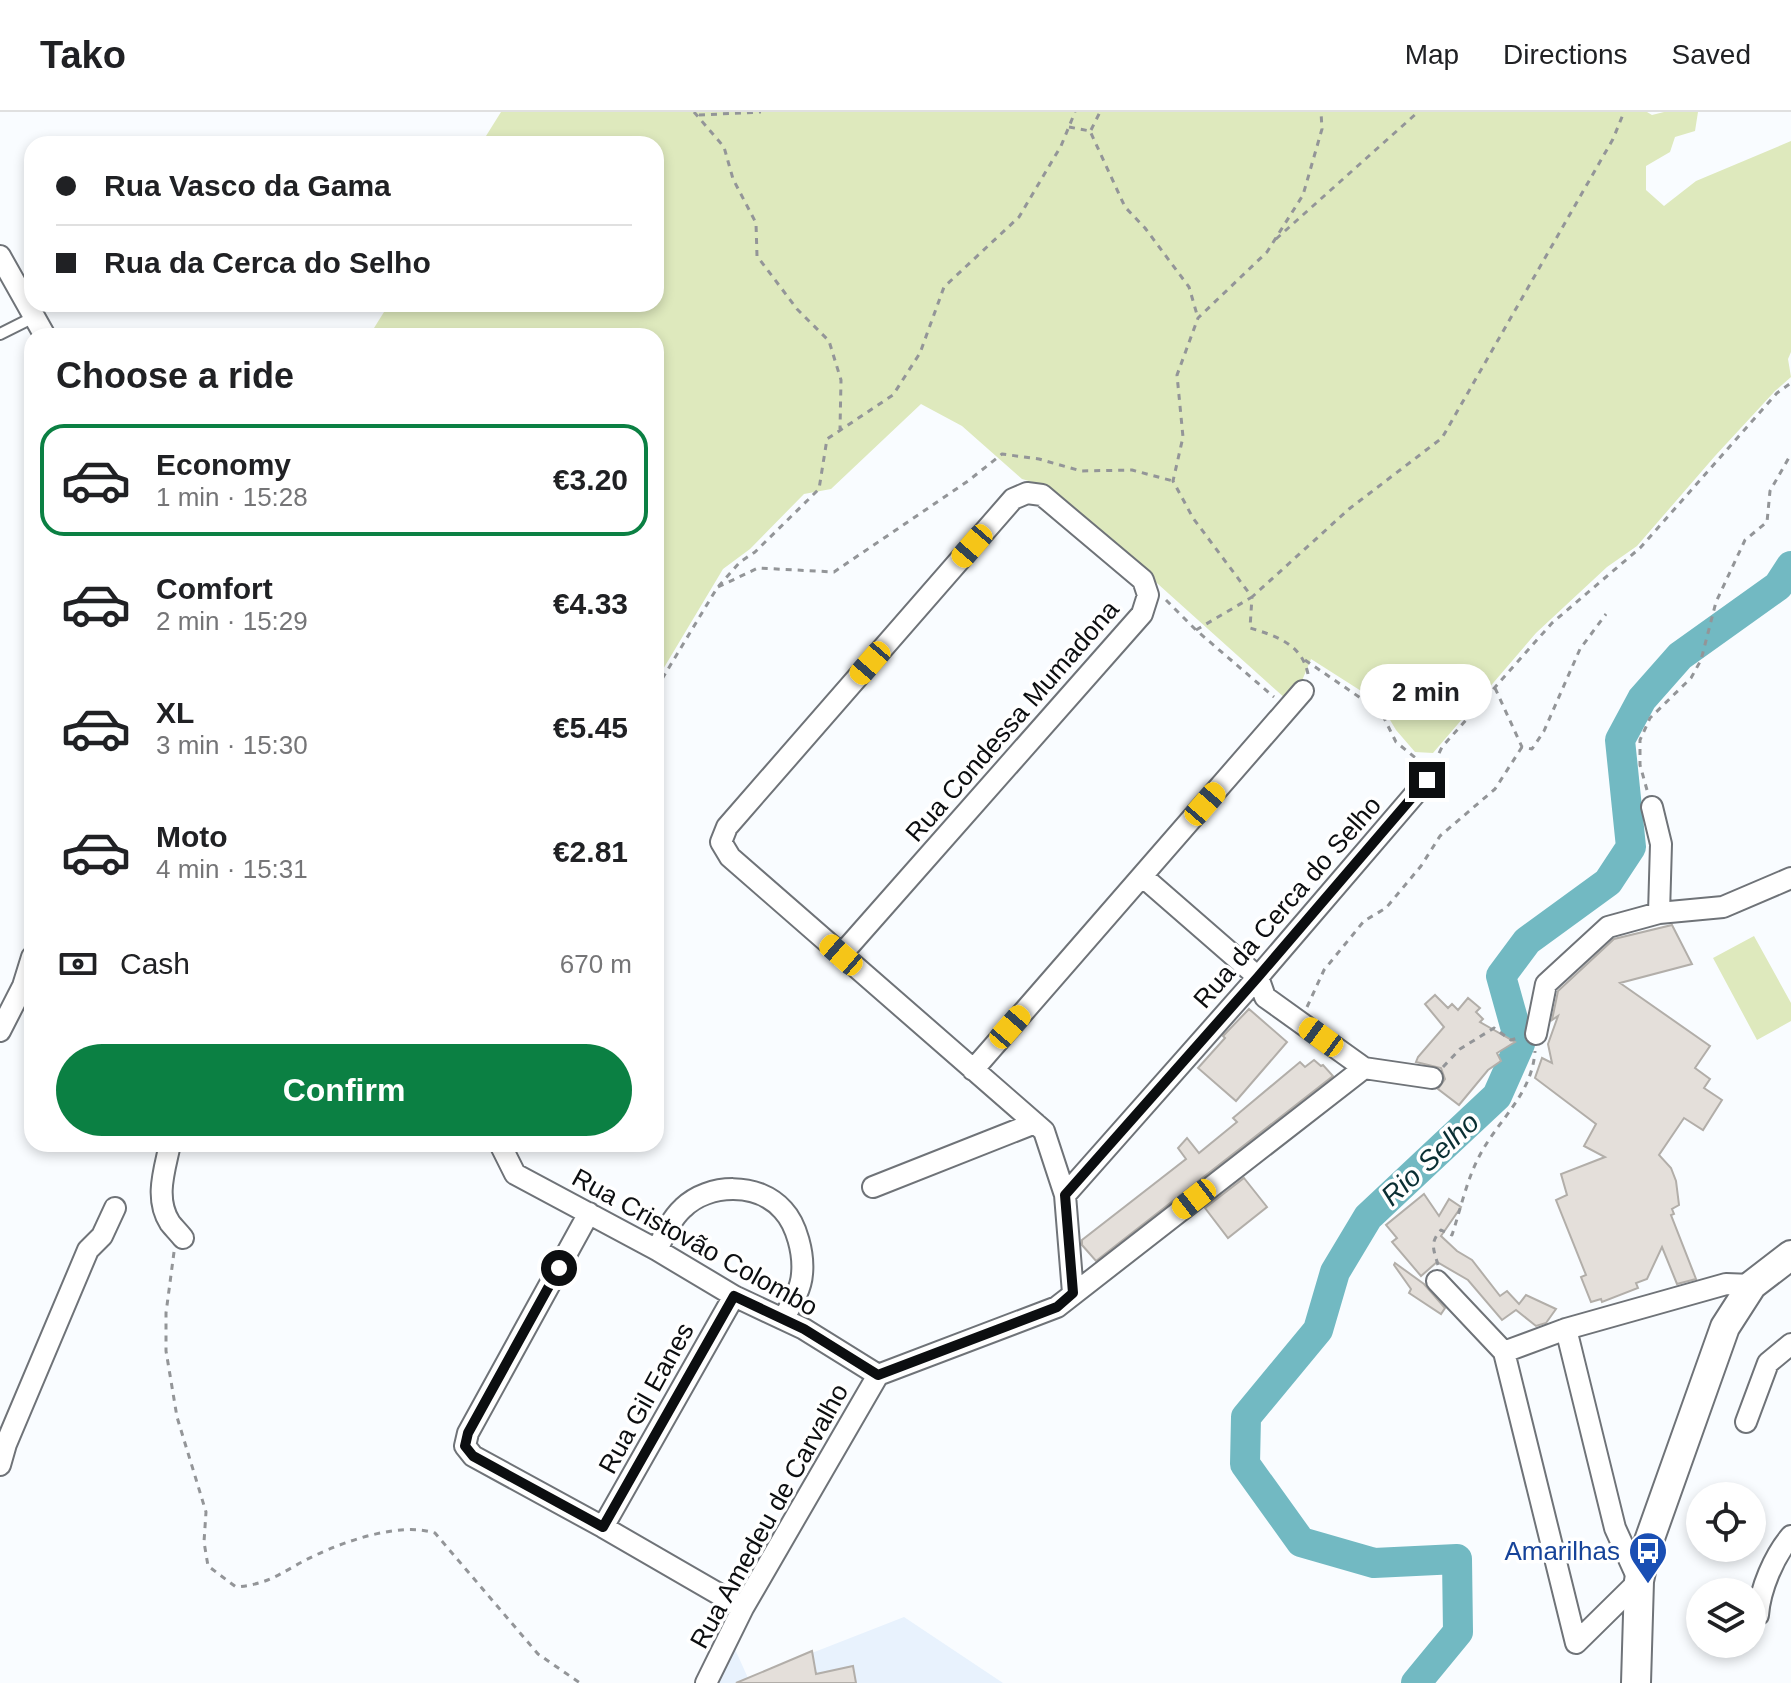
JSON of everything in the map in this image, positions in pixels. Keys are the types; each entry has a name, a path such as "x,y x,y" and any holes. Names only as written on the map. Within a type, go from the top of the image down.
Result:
{"street":[{"path":"0,256 24,299"},
{"path":"31,312 40,328"},
{"name":"Rua Condessa Mumadona","path":"1027,493 1042,495 1143,580 1148,595 1142,614 841,955 730,857 721,842 727,827 1013,499 1027,493"},
{"path":"973,1070 1303,691"},
{"name":"Rua da Cerca do Selho","path":"1065,1195 1258,977 1429,775"},
{"path":"1652,807 1661,844 1659,913"},
{"path":"1142,876 1258,977 1265,997 1364,1068 1432,1078"},
{"path":"1536,1034 1546,984 1608,927 1659,913 1723,907 1791,878"},
{"path":"841,955 1044,1131 1065,1195 1073,1293"},
{"path":"0,1031 24,983"},
{"path":"878,1375 1057,1307 1364,1068"},
{"path":"873,1187 1035,1123"},
{"path":"168,1152 161,1174 162,1189 169,1222 183,1238"},
{"name":"Rua Cristovão Colombo","path":"504,1152 515,1174 657,1250 734,1296 783,1319 878,1375"},
{"path":"657,1250 673,1218 697,1197 726,1189 756,1193 769,1199 783,1209 791,1221 800,1248 802,1274 783,1319"},
{"path":"0,1465 6,1444 88,1250 102,1236 115,1208"},
{"path":"589,1213 468,1433 465,1446 473,1456 743,1608"},
{"path":"1636,1683 1639,1581 1650,1538 1725,1327 1752,1285 1791,1255"},
{"path":"1436,1278 1504,1352 1576,1643 1639,1581"},
{"path":"1504,1352 1566,1329 1726,1284 1752,1285"},
{"name":"Rua Gil Eanes","path":"603,1527 734,1296"},
{"path":"1566,1329 1615,1528 1639,1581"},
{"path":"1746,1422 1768,1363 1791,1344"},
{"name":"Rua Amedeu de Carvalho","path":"706,1683 743,1608 878,1375"},
{"path":"1766,1584 1791,1536"}],"lane":[{"path":"0,334 34,317"}],"path":[{"path":"694,112 724,147 733,179 756,223 757,256 797,309 829,341 841,380 840,431"},
{"path":"699,115 761,112"},
{"path":"664,679 717,588 740,562 755,552 819,489 827,439 893,395 920,353 944,287 1019,217 1061,146 1075,112"},
{"path":"1090,131 1100,112"},
{"path":"1321,112 1322,129 1303,195 1267,252 1198,318 1177,375 1183,437 1173,481 1193,518 1252,597 1250,628 1283,638 1305,660 1381,712 1396,742 1429,775 1442,747 1552,623 1640,548 1777,393 1791,383"},
{"path":"1274,241 1418,112"},
{"path":"1196,630 1252,597 1349,509 1442,438 1613,139 1624,112"},
{"path":"1069,127 1090,131"},
{"path":"1090,131 1125,207 1145,228 1189,287 1198,318"},
{"path":"717,588 758,568 834,572 968,481 1002,454 1039,459 1081,471 1132,470 1173,481"},
{"path":"1652,807 1640,765 1640,740 1650,718 1691,678 1704,648 1716,602 1745,540 1767,522 1770,491 1791,454"},
{"path":"1148,595 1163,597 1196,630 1288,709"},
{"path":"1522,747 1532,749 1544,731 1580,649 1606,614"},
{"path":"1303,691 1308,674 1305,660"},
{"path":"1495,688 1522,747"},
{"path":"1299,1021 1324,970 1364,921 1386,908 1421,866 1440,836 1495,789 1522,747"},
{"path":"1432,1078 1460,1049 1494,1028 1511,1040"},
{"path":"1436,1278 1438,1263 1432,1252 1434,1238 1441,1230 1452,1235 1480,1154 1522,1097 1534,1066 1536,1034"},
{"path":"183,1238 174,1253 166,1313 166,1351 177,1417 206,1512 204,1542 208,1566 236,1587 253,1586 278,1577 313,1556 345,1542 419,1528 435,1533 538,1654 580,1683"}],"shaded area":[{"path":"904,1617 1003,1683 716,1683 734,1647 748,1678"}],"green space":[{"path":"501,112 1647,112 1652,115 1698,112 1695,131 1675,137 1670,152 1646,166 1646,190 1664,206 1696,181 1791,141 1791,352 1788,359 1791,377 1715,456 1637,546 1607,567 1536,633 1433,753 1415,752 1396,730 1380,703 1311,659 1301,683 1286,699 1050,487 1022,479 962,426 921,404 831,489 804,494 750,549 723,569 664,668 664,328 374,328 384,312 664,312 664,136 486,136"},
{"path":"1754,936 1791,1003 1791,1021 1757,1040 1713,958"}],"building":[{"path":"1672,925 1692,964 1620,983 1710,1046 1695,1068 1710,1079 1704,1088 1722,1100 1703,1130 1684,1118 1659,1155 1671,1168 1676,1181 1679,1205 1672,1209 1674,1214 1671,1215 1696,1279 1677,1284 1662,1247 1647,1279 1636,1283 1638,1288 1602,1302 1601,1299 1591,1302 1581,1277 1586,1275 1556,1200 1567,1195 1561,1174 1605,1157 1584,1146 1596,1124 1535,1078 1542,1058 1552,1063 1548,1044 1558,1016 1552,1020 1558,991 1614,939"},
{"path":"1435,995 1448,1008 1452,1004 1458,1010 1468,998 1480,1008 1476,1012 1483,1019 1480,1022 1515,1042 1497,1053 1501,1061 1488,1070 1459,1105 1438,1089 1445,1079 1441,1068 1416,1062 1444,1027 1425,1004"},
{"path":"1249,1009 1287,1042 1236,1101 1198,1068"},
{"path":"1314,1060 1333,1076 1096,1261 1082,1245 1082,1240 1186,1159 1178,1148 1187,1138 1199,1153 1237,1122 1233,1118 1300,1062 1305,1067"},
{"path":"1244,1178 1267,1207 1228,1238 1205,1208"},
{"path":"1424,1194 1439,1216 1449,1199 1461,1207 1441,1236 1472,1260 1500,1296 1507,1291 1519,1304 1526,1295 1556,1309 1546,1323 1536,1326 1516,1310 1502,1320 1468,1280 1437,1262 1421,1276 1392,1242 1397,1238 1386,1225"},
{"path":"1395,1263 1424,1284 1445,1308 1441,1314 1409,1293 1411,1289"},
{"path":"812,1651 816,1674 853,1666 856,1683 736,1683"}],"waterway":[{"name":"Rio Selho","path":"1416,1683 1458,1632 1457,1559 1374,1563 1301,1542 1245,1464 1246,1417 1318,1330 1335,1272 1368,1217 1497,1096 1520,1044 1501,976 1527,941 1608,882 1631,847 1620,740 1642,699 1680,656 1778,586 1791,566"}],"place":[{"name":"Amarilhas","path":"1648,1585"}],"route":[{"path":"559,1268 468,1433 465,1446 473,1456 603,1527 734,1296 804,1329 878,1375 1057,1307 1073,1293 1065,1195 1427,780"}]}
